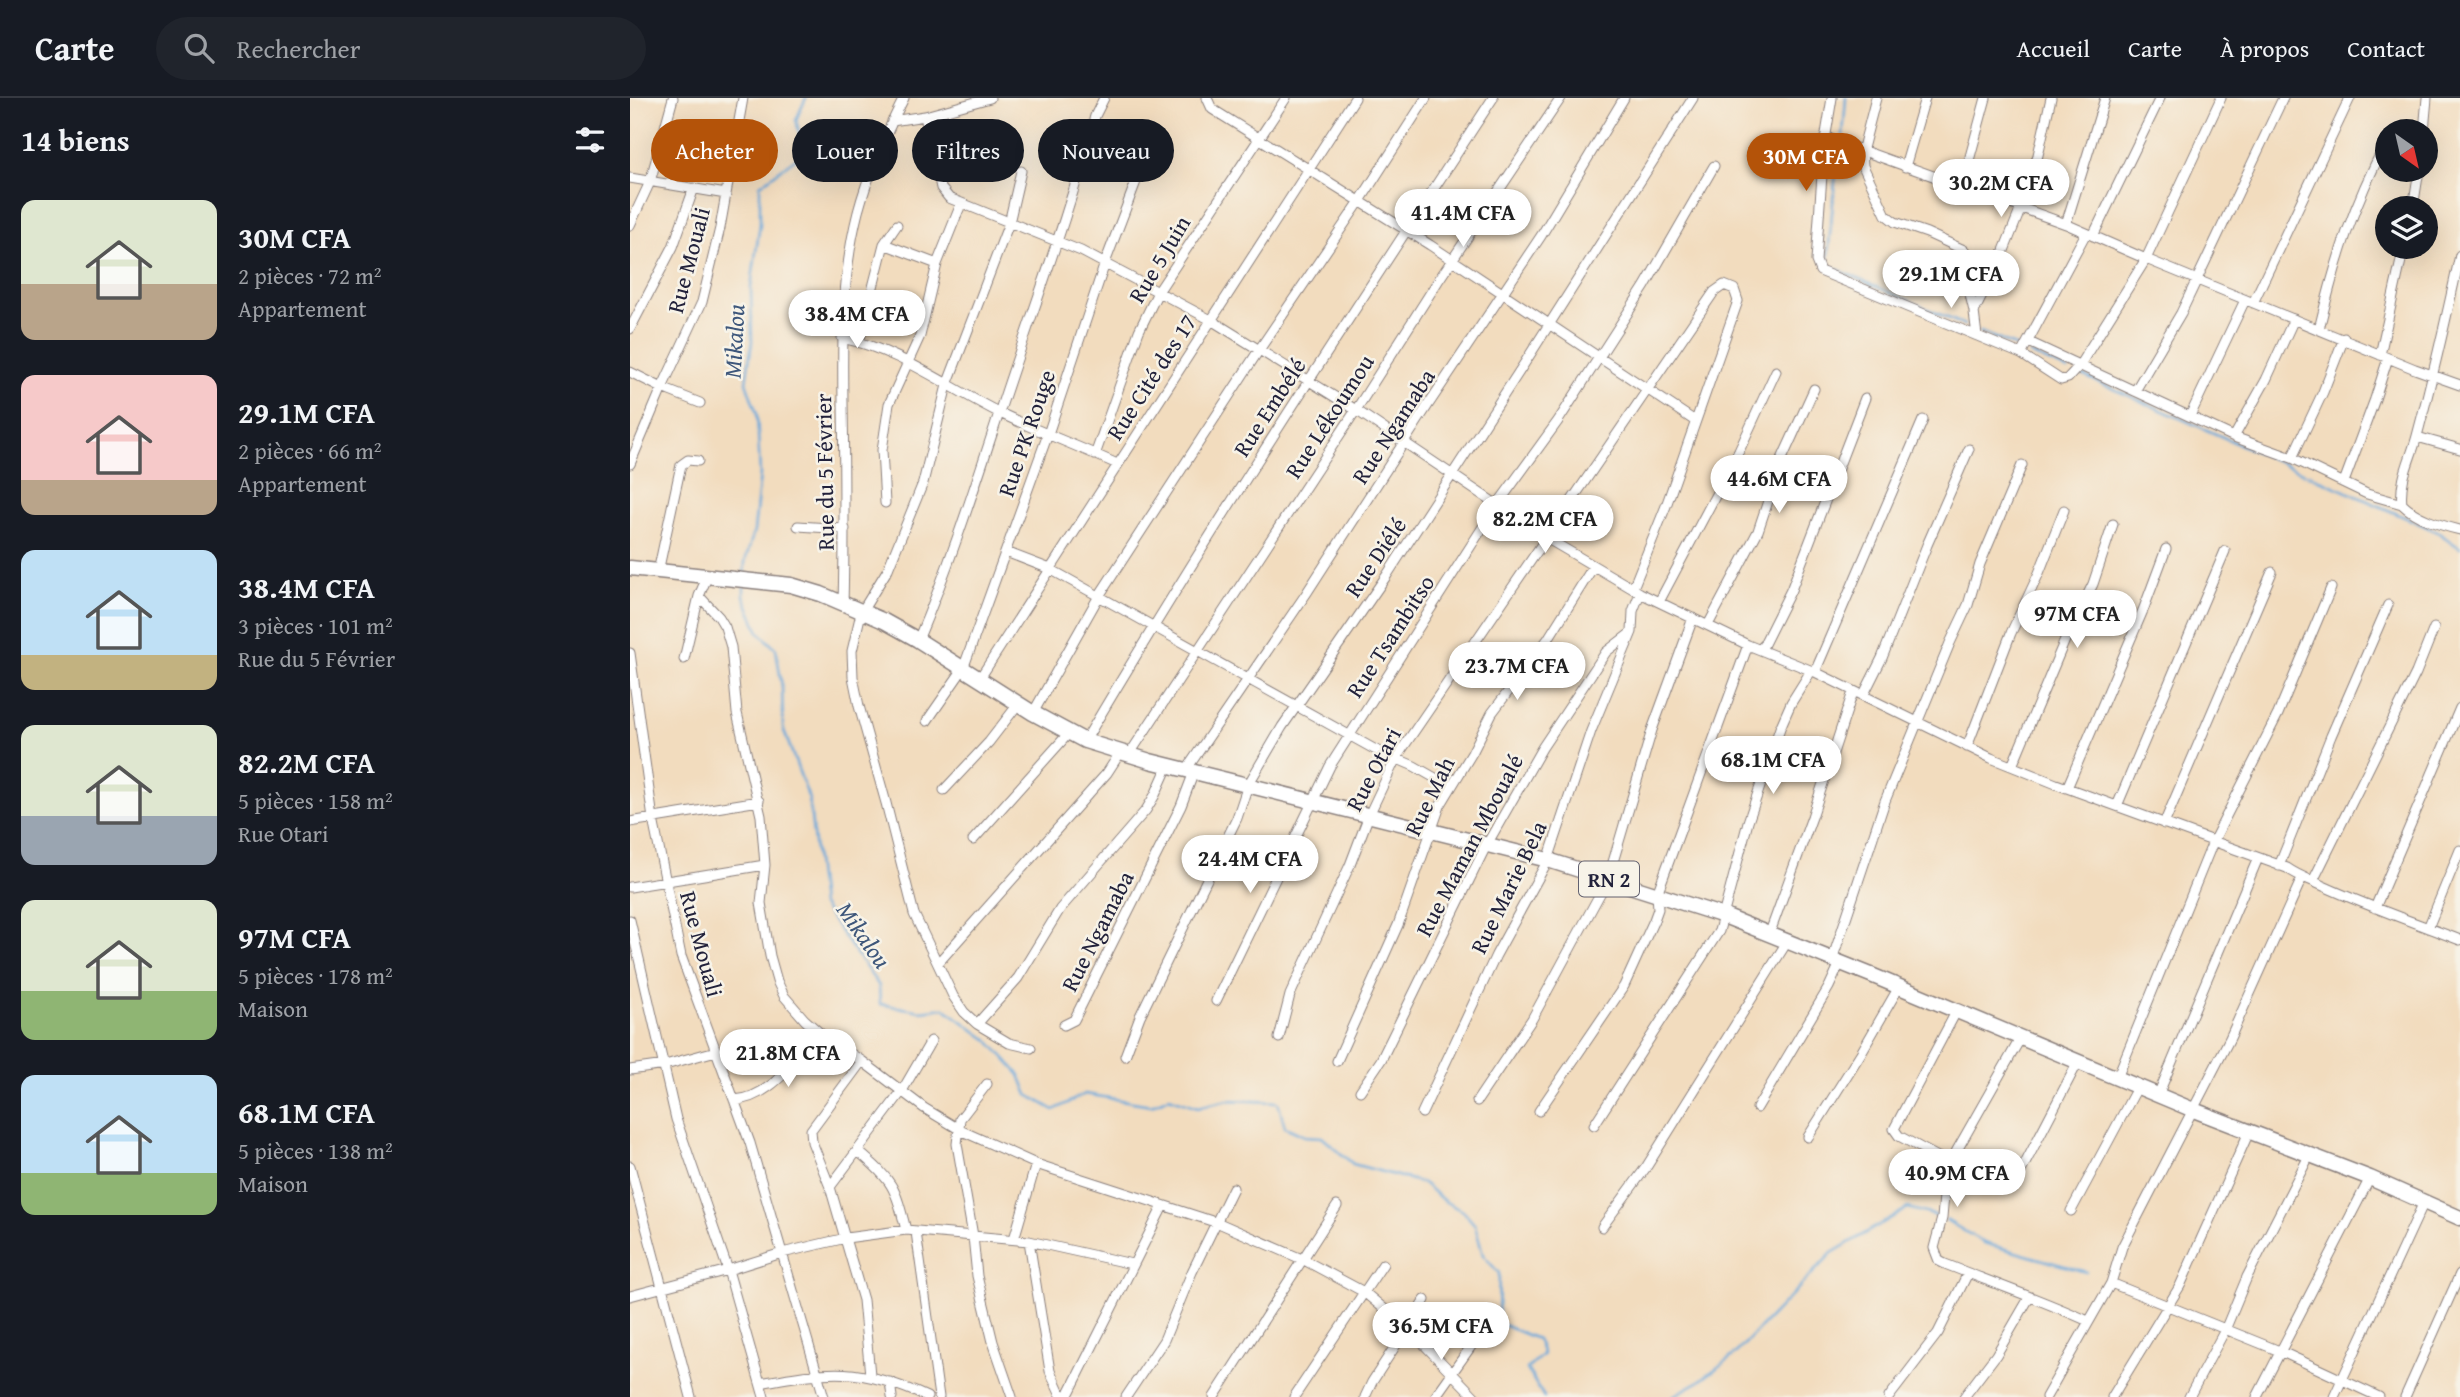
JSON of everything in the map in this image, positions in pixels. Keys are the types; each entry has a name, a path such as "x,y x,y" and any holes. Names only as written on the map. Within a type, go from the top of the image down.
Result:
{"highway":[{"name":"RN 2","path":"630,568 791,585 821,594 918,639 1033,713 1085,740 1168,766 1548,860 1724,916 2191,1110 2370,1178 2460,1218"}],"street":[{"path":"630,225 650,183 673,98"},
{"name":"Rue Mouali","path":"630,464 702,302 720,228 743,98"},
{"name":"Rue du 5 Février","path":"893,119 904,98"},
{"path":"898,120 925,116 990,98"},
{"path":"918,639 942,583 1058,242 1095,116 1104,98"},
{"path":"1207,98 1212,109 1406,230 1695,421"},
{"name":"Rue 5 Juin","path":"1095,455 1139,331 1158,292 1286,98"},
{"name":"Rue Cité des 17","path":"980,678 1355,98"},
{"path":"1033,713 1099,596 1426,98"},
{"name":"Rue Embélé","path":"1085,740 1153,625 1309,379 1493,98"},
{"name":"Rue Lékoumou","path":"938,963 1124,754 1197,650 1452,260 1562,98"},
{"name":"Rue Ngamaba","path":"1064,1026 1074,1020 1181,806 1190,771 1248,678 1548,225 1624,98"},
{"name":"Rue Diélé","path":"1125,1056 1132,1033 1237,818 1248,785 1297,705 1387,575 1693,98"},
{"path":"1832,98 1825,137 1816,261 1820,271 2021,355 2061,380 2068,378 2079,366 2146,259 2221,98"},
{"path":"1876,98 1862,152 1863,166 1886,215 1895,222 1964,250 1973,260 1969,291 1977,336"},
{"path":"1905,167 1924,98"},
{"path":"1962,186 1986,98"},
{"path":"1974,311 2003,253 2021,208 2038,155 2051,98"},
{"path":"2066,224 2105,98"},
{"path":"2021,355 2090,235 2160,98"},
{"path":"2135,391 2182,313 2283,98"},
{"path":"2190,416 2350,98"},
{"path":"2425,119 2427,98"},
{"path":"925,116 941,188 949,198 1105,263 1211,320 1309,379 1593,567 1637,591 1748,645 1813,671 1967,747 2067,788 2279,866 2375,908 2460,940"},
{"path":"1825,137 2066,224 2294,320 2460,385"},
{"name":"Rue Tsambitso","path":"1216,1001 1330,766 1497,505 1558,421 1674,239 1714,166"},
{"path":"2319,329 2348,222 2375,166"},
{"path":"630,178 726,194"},
{"name":"Rue du 5 Février","path":"843,604 845,529 842,338 848,264 858,213 868,182"},
{"path":"1018,182 1009,223 947,385 922,483 888,569 861,612 852,651 854,686 914,914 953,996 977,1024 1009,1043 1031,1048"},
{"name":"Rue PK Rouge","path":"928,721 963,668 1136,182"},
{"path":"630,329 673,247 694,188"},
{"path":"885,503 882,468 889,404 920,336 937,264 961,204"},
{"path":"859,342 884,244 897,225"},
{"path":"884,244 937,264"},
{"path":"2402,504 2406,468 2417,437 2460,255"},
{"path":"2344,482 2375,399 2401,259"},
{"name":"Rue Otari","path":"1279,1038 1290,995 1396,758 1714,292 1724,285 1729,286 1734,289 1738,300"},
{"name":"Rue Marie Bela","path":"1422,1114 1496,955 1548,860 1591,731 1632,632 1637,591 1738,300"},
{"path":"2234,437 2266,380 2294,320"},
{"path":"842,338 859,342 907,363 999,412 1117,464"},
{"path":"2292,458 2323,392 2344,338"},
{"path":"2029,342 2234,437 2292,458 2378,499 2402,504 2409,511 2435,523 2460,530"},
{"path":"1659,602 1739,452 1776,371"},
{"path":"630,372 700,403"},
{"path":"1708,625 1758,531 1782,459 1814,388"},
{"path":"1761,650 1791,590 1865,398"},
{"path":"1594,1125 1719,931 1748,822 1780,727 1791,703 1813,671 1923,420"},
{"path":"2417,437 2460,449"},
{"path":"1863,696 1882,658 1969,449"},
{"path":"658,572 681,465 688,460 698,461"},
{"path":"1757,1108 1829,987 1885,801 1968,605 1980,564 2022,465"},
{"path":"1967,747 2011,633 2064,510"},
{"path":"2012,766 2065,640 2093,584 2113,524"},
{"path":"798,526 845,529"},
{"path":"2067,788 2144,608 2166,549"},
{"path":"2117,807 2225,551"},
{"path":"1006,552 1050,569 1349,735 1414,766 1451,788"},
{"name":"Rue Mah","path":"1336,1061 1398,925 1440,806 1492,713 1548,639 1593,567"},
{"path":"2164,824 2272,572"},
{"path":"684,659 699,596 708,575"},
{"path":"2117,1078 2213,842 2278,714 2332,588"},
{"path":"699,596 719,617 729,636 738,721 759,801 765,865 762,911 769,956 777,981 794,1009 821,1034 924,1108 959,1129 1036,1164 1216,1223 1304,1260 1364,1292 1407,1327 1475,1397"},
{"path":"2279,866 2331,736 2388,606"},
{"path":"1477,1101 1532,1019 1608,879 1652,730 1693,618"},
{"path":"2313,881 2416,673 2434,628"},
{"name":"Rue Maman Mboualé","path":"1360,1091 1381,1060 1486,846 1542,748 1606,652 1632,632"},
{"path":"1539,1111 1624,986 1654,920 1658,909 1657,894 1748,645"},
{"name":"Rue Mouali","path":"630,653 653,819 671,916 684,967 750,1143 824,1397"},
{"path":"1769,935 1853,692"},
{"path":"944,790 989,742 1019,704"},
{"path":"2375,908 2460,709"},
{"path":"973,840 1069,733"},
{"path":"977,1024 1018,978 1060,909 1146,810 1156,795 1168,766"},
{"path":"630,822 759,801"},
{"path":"2428,928 2460,850"},
{"path":"2158,1095 2258,858"},
{"path":"630,887 765,865"},
{"path":"2046,1397 2110,1283 2122,1247 2230,1038 2302,878"},
{"path":"630,920 676,1119 728,1270 764,1397"},
{"path":"1602,1227 1647,1166 1787,942"},
{"path":"1808,1138 1899,987"},
{"path":"1947,1162 1895,1133 1894,1129 1956,1012"},
{"path":"734,1100 752,1098 774,1082 821,1034"},
{"path":"1947,1162 1950,1162 1956,1152 2020,1039"},
{"path":"830,1187 859,1152 902,1091 931,1041"},
{"path":"630,1070 665,1065 716,1051"},
{"path":"862,1061 811,1130 812,1142 830,1187 863,1300 870,1376"},
{"path":"2016,1181 2078,1062"},
{"path":"987,1084 963,1113 958,1124 957,1144 977,1276 993,1342 1012,1397"},
{"path":"2071,1211 2138,1086"},
{"path":"2112,1397 2180,1286 2249,1132"},
{"path":"859,1152 889,1180 906,1230"},
{"path":"2189,1397 2309,1156"},
{"path":"1947,1162 1941,1203 1942,1218 1934,1248 1939,1261 2088,1321"},
{"path":"1014,1239 1036,1164"},
{"path":"630,1166 691,1397"},
{"path":"2257,1397 2370,1178"},
{"path":"1126,1397 1164,1340 1192,1272 1233,1188"},
{"path":"2334,1397 2424,1202"},
{"path":"1065,1397 1163,1206"},
{"path":"1214,1397 1337,1206"},
{"path":"630,1296 728,1270 782,1252 846,1238 906,1230 1029,1241 1132,1264"},
{"path":"916,1232 939,1397"},
{"path":"1029,1241 1050,1371 1065,1397"},
{"path":"1294,1397 1383,1264"},
{"path":"1889,1397 1938,1334 1968,1273"},
{"path":"2405,1397 2460,1274"},
{"path":"2110,1283 2282,1352 2379,1397"},
{"path":"1964,1397 1996,1355 2029,1298"},
{"path":"1365,1397 1425,1300"},
{"path":"1435,1397 1472,1345"},
{"path":"760,1383 817,1373 851,1373 890,1381 927,1397"},
{"path":"890,1381 892,1397"}],"waterway":[{"name":"Mikalou","path":"744,576 754,531 760,474 757,414 746,382 752,342 751,287 760,224 760,185 804,152 796,120 806,98"},
{"path":"1843,135 1846,98"},
{"path":"1838,151 1827,265 1964,325"},
{"path":"1980,332 2017,347"},
{"path":"2030,354 2068,370"},
{"path":"2082,375 2436,531 2460,548"},
{"name":"Mikalou","path":"744,586 744,596 759,632 776,649 782,687 783,728 809,799 821,904 879,986 880,1004 921,1011 944,1008 988,1040 1020,1075 1028,1095 1054,1110 1085,1094 1151,1105 1169,1097 1198,1107 1228,1100 1278,1102 1285,1127 1305,1136 1322,1137 1353,1164 1423,1183 1444,1201 1464,1212 1475,1225 1483,1255 1499,1273 1498,1323 1537,1339 1543,1354 1527,1369 1544,1397"},
{"path":"1671,1397 1698,1382 1733,1356 1832,1253 1908,1208 1940,1217"},
{"path":"1946,1220 1984,1243 2086,1272"}]}
